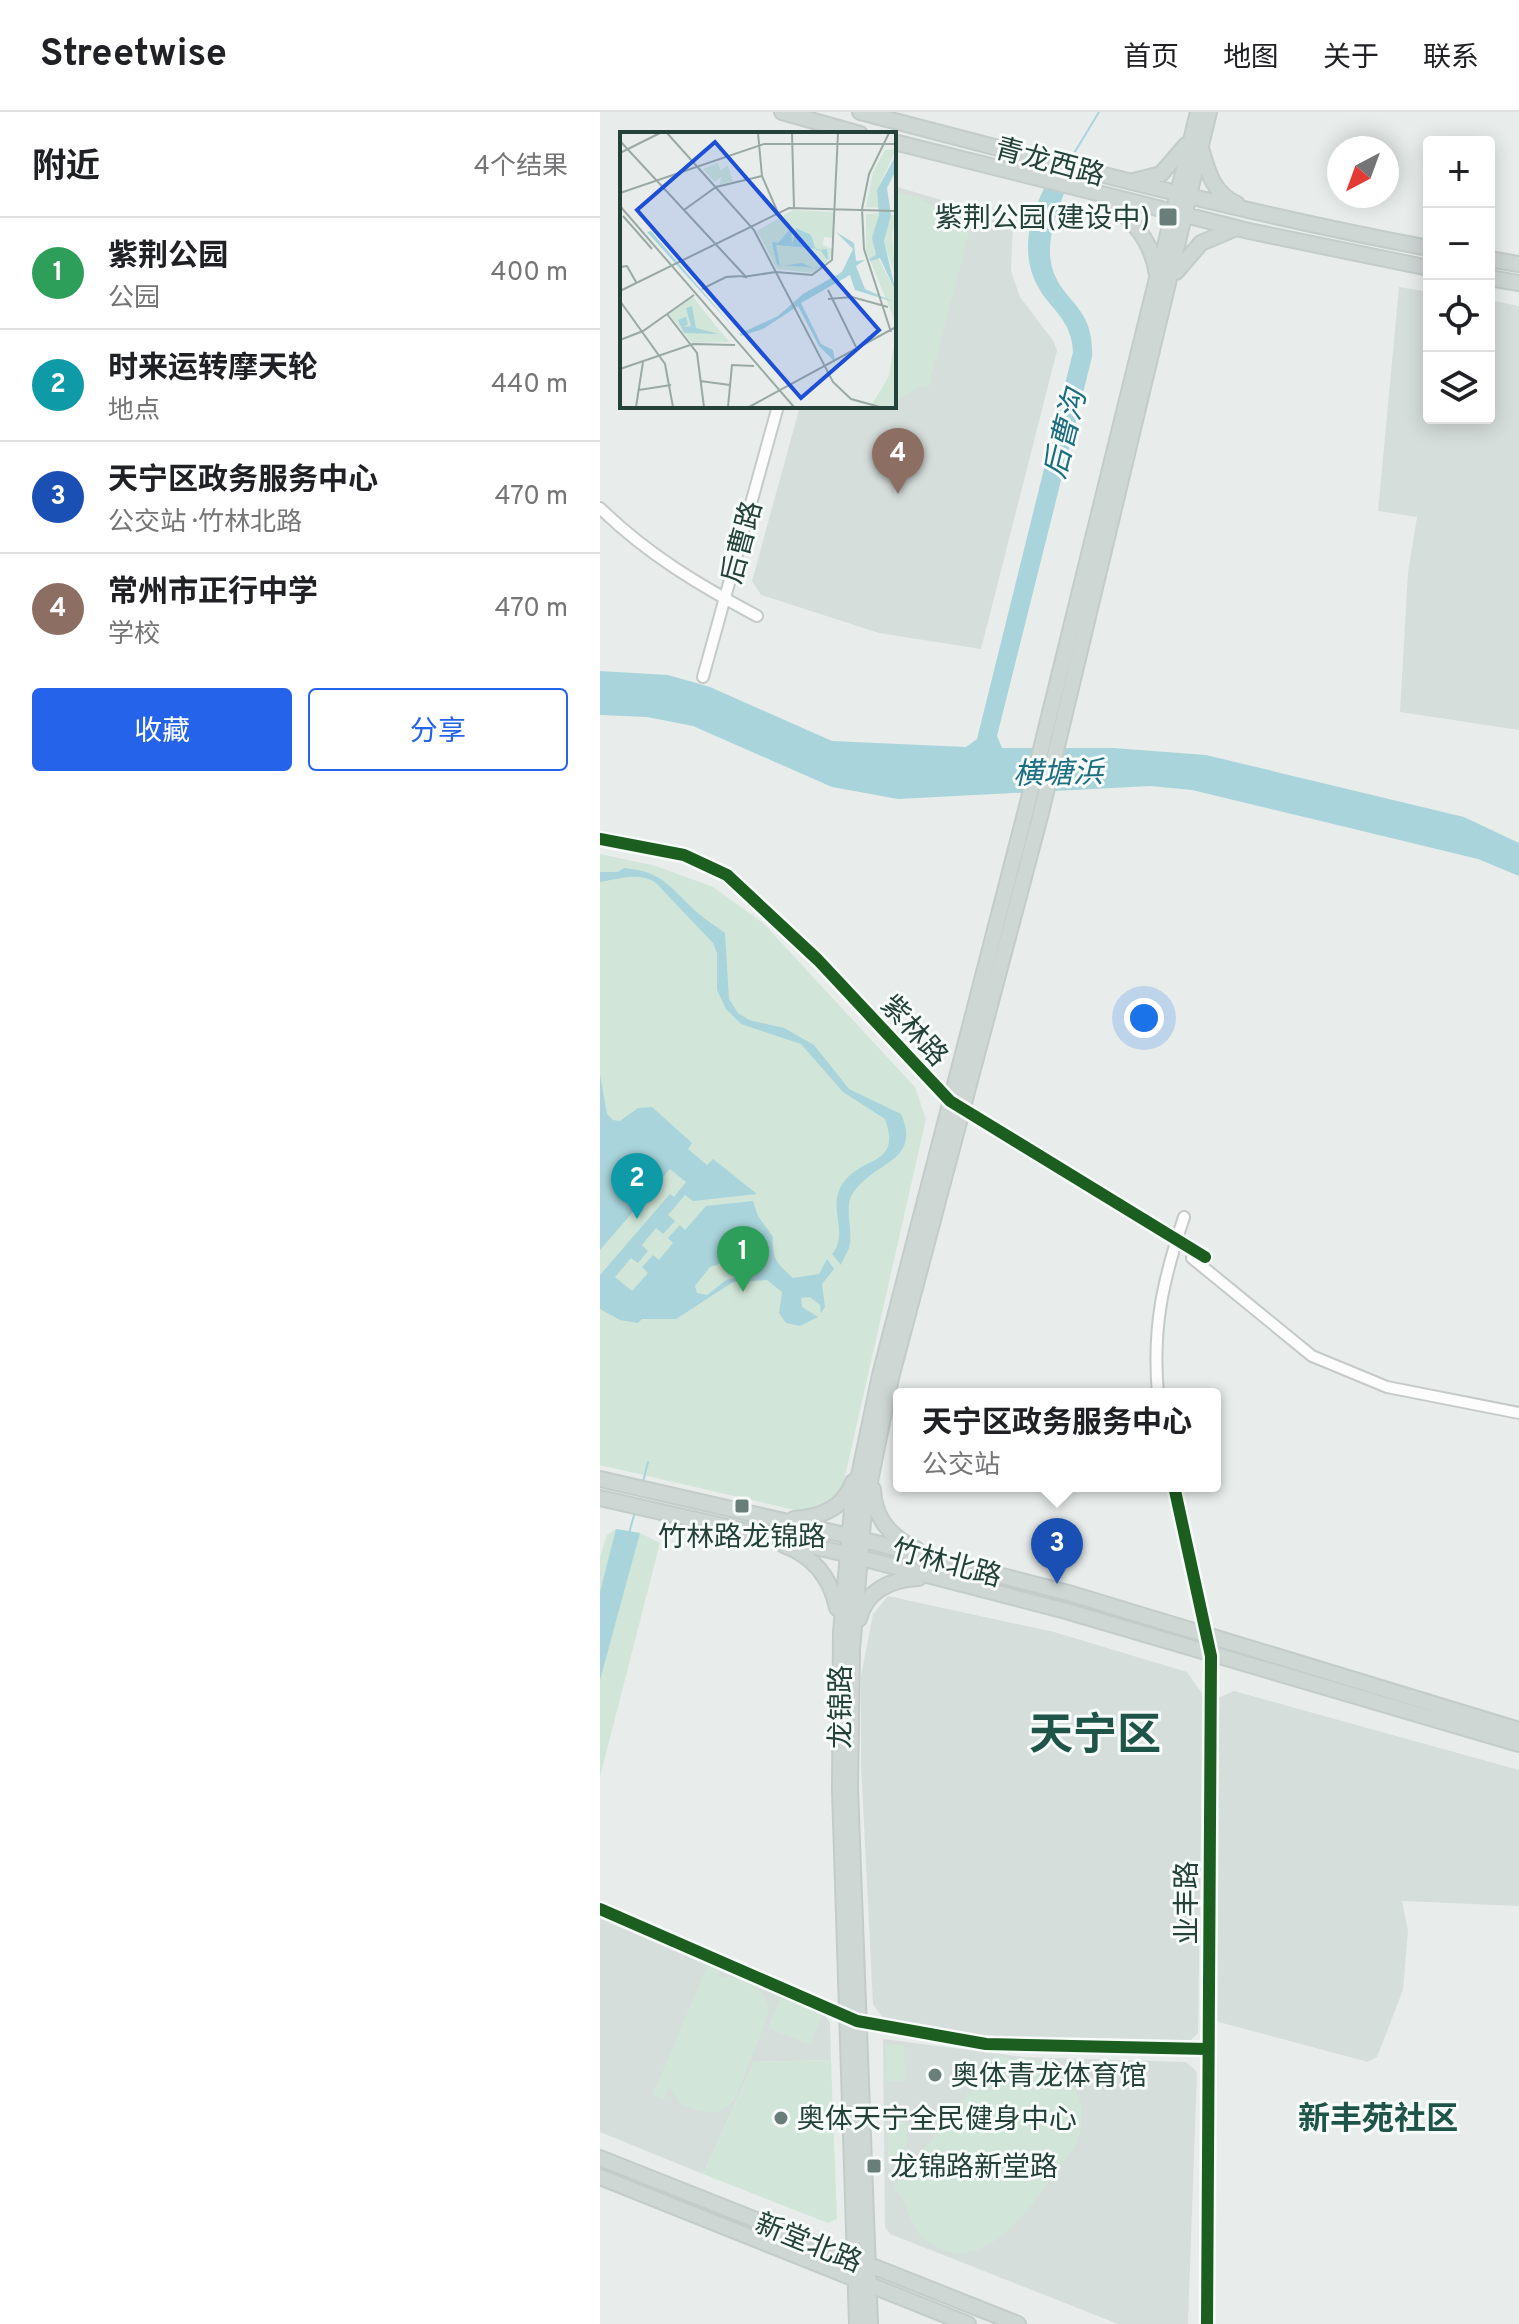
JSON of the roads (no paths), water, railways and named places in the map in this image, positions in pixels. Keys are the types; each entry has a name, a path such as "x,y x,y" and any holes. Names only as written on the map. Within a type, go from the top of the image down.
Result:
{"main road":[{"path":"782,112 851,132"},
{"name":"青龙西路","path":"860,112 1124,181 1423,247"},
{"path":"1181,214 1198,112"},
{"path":"1185,195 1209,112"},
{"path":"1124,181 1146,180 1161,174 1178,158 1194,130"},
{"name":"青龙西路","path":"896,143 1236,228 1423,267"},
{"path":"1201,147 1213,184 1226,199 1252,211"},
{"path":"1087,192 1119,209 1139,229 1153,249 1165,280 1201,243 1236,228"},
{"name":"龙锦路","path":"870,2324 862,2282 840,1790 841,1632 855,1537 880,1375 1034,812 1181,214"},
{"path":"1495,260 1519,264"},
{"path":"1495,279 1519,285"},
{"path":"778,1520 817,1517 837,1507 849,1493 868,1459"},
{"path":"868,1459 876,1513 887,1529 906,1544 946,1561"},
{"name":"竹林北路","path":"600,1479 855,1537 1072,1594 1519,1730"},
{"name":"竹林北路","path":"600,1498 853,1556 1066,1611 1519,1744"},
{"path":"752,1533 794,1549 819,1567 833,1589 841,1632"},
{"name":"龙锦路","path":"851,2018 853,1556"},
{"path":"852,1650 860,1613 883,1586 903,1579 942,1579"},
{"name":"新堂北路","path":"600,2158 1018,2324"},
{"name":"新堂北路","path":"600,2177 968,2324"},
{"name":"龙锦路","path":"857,2324 862,2282"}],"street":[{"name":"后曹路","path":"703,677 777,408"},
{"path":"600,508 666,564 757,616"},
{"name":"紫林路","path":"600,839 684,855 727,875 818,960 955,1105 1205,1257"},
{"path":"1157,1388 1154,1347 1158,1307 1184,1217"},
{"path":"1192,1258 1312,1356 1387,1387 1519,1413"},
{"name":"业丰路","path":"1175,1492 1211,1656 1207,2324"},
{"path":"600,1909 851,2018 986,2044 1207,2049"}],"water":[{"name":"横塘浜","path":"1064,150 1079,155 1054,222 1051,263 1061,287 1088,325 1092,357 997,736 1002,748 1113,748 1206,755 1464,817 1519,843 1519,876 1478,859 1192,790 1150,786 898,799 832,787 693,726 647,717 600,715 600,671 668,675 710,687 832,741 966,747 977,739 1073,352 1065,323 1035,280 1028,243 1037,205"},
{"path":"624,868 659,878 702,917 725,933 729,999 738,1013 749,1020 784,1028 814,1045 849,1089 901,1114 906,1130 901,1152 862,1182 850,1199 850,1241 841,1265 832,1254 839,1238 837,1197 848,1177 876,1160 888,1146 885,1119 843,1092 801,1044 741,1024 726,1009 717,990 717,953 713,943 655,882 635,877 600,882 600,872 618,872"},
{"path":"600,1074 607,1114 613,1120 620,1121 638,1108 652,1107 692,1143 688,1149 707,1165 713,1159 757,1194 693,1201 685,1195 668,1215 675,1221 663,1234 656,1228 642,1245 648,1251 638,1263 631,1258 615,1277 632,1291 648,1273 642,1267 653,1255 659,1260 673,1243 668,1238 680,1225 685,1230 706,1206 753,1201 758,1216 773,1237 777,1260 793,1278 819,1274 827,1259 834,1269 822,1284 825,1307 821,1313 820,1305 810,1297 801,1298 802,1307 818,1317 800,1326 786,1323 779,1313 782,1292 767,1280 733,1282 676,1319 642,1319 638,1323 620,1320 600,1309 600,1275 670,1194 674,1197 686,1182 670,1169 600,1250","holes":["737,1258 748,1268 746,1275 726,1280 707,1295 697,1293 695,1286 710,1267"]},
{"path":"616,1529 640,1533 600,1680 600,1592"}],"waterway":[{"name":"后曹沟","path":"1073,155 1099,112"},
{"path":"643,1482 648,1462"},
{"path":"629,1533 635,1512"}],"place":[{"name":"紫荆公园(建设中)","path":"1168,217"},
{"name":"常州市正行中学","path":"898,494"},
{"name":"时来运转摩天轮","path":"637,1219"},
{"name":"紫荆公园","path":"743,1292"},
{"name":"竹林路龙锦路","path":"742,1506"},
{"name":"天宁区政务服务中心","path":"1057,1584"},
{"name":"奥体青龙体育馆","path":"935,2075"},
{"name":"奥体天宁全民健身中心","path":"781,2118"},
{"name":"龙锦路新堂路","path":"874,2166"}],"district":[{"name":"天宁区","path":"1095,1734"},
{"name":"新丰苑社区","path":"1378,2118"}]}
